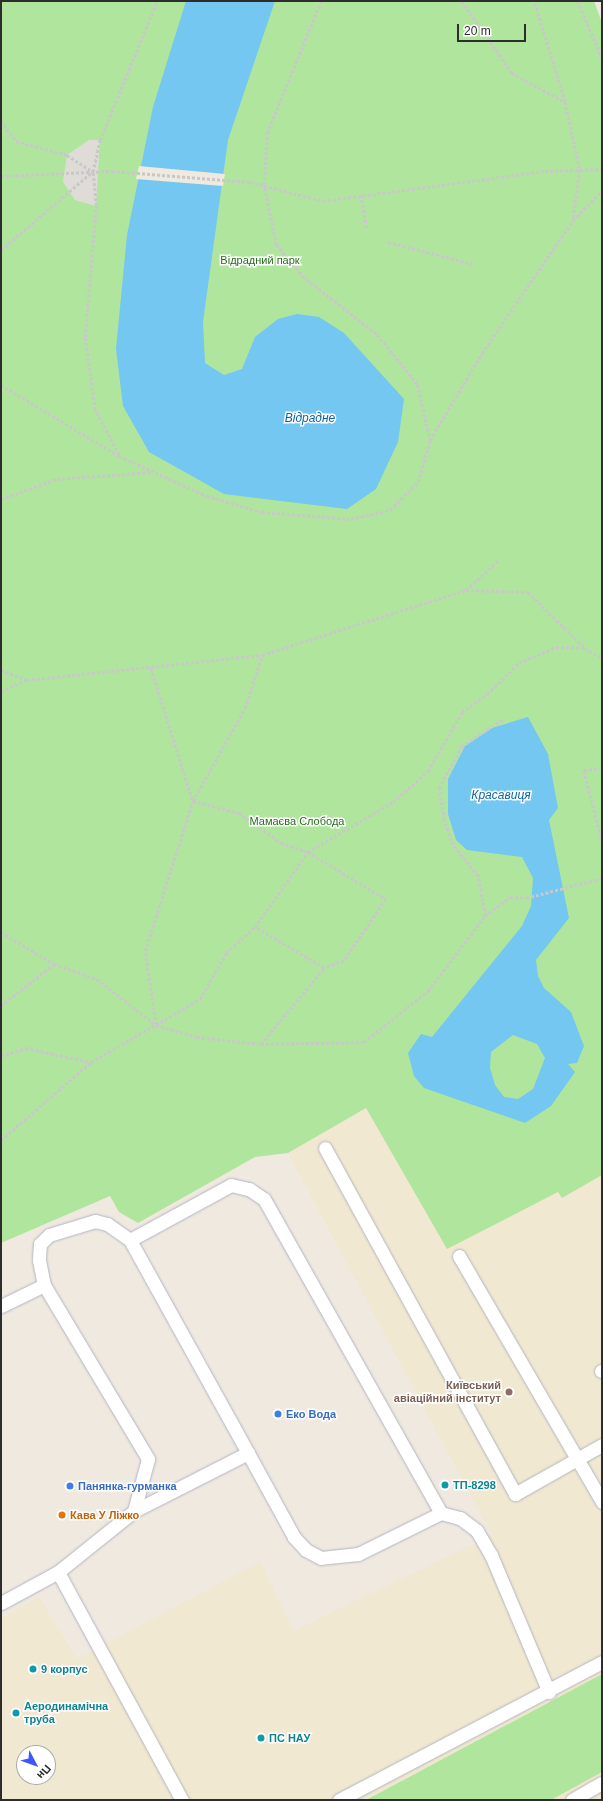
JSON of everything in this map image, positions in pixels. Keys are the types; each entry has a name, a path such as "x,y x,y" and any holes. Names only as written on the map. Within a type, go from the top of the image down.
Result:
{"lane":[{"path":"325,1148 515,1494 602,1445"},
{"path":"130,1240 231,1185 249,1188 264,1199 441,1513"},
{"path":"134,1511 148,1460 44,1285 40,1244 49,1235 95,1221 107,1224 130,1240 294,1536 306,1550 321,1558 358,1554 441,1513 460,1518 480,1537 549,1692"},
{"path":"459,1256 602,1502"},
{"path":"1,1306 44,1285"},
{"path":"1,1603 58,1572 134,1511 248,1453"},
{"path":"58,1572 182,1800"},
{"path":"339,1800 549,1692 602,1662"},
{"path":"572,1800 602,1783"}],"path":[{"path":"120,456 95,410 85,337 96,206 93,172 100,140 157,1"},
{"path":"321,1 267,133 264,185 276,245 304,278 376,334 417,384 430,441"},
{"path":"462,1 512,73 565,102"},
{"path":"534,1 565,102 580,170 573,220"},
{"path":"578,1 602,58"},
{"path":"1,122 16,141 67,155 93,172"},
{"path":"1,176 112,171 264,185 323,201 361,195 580,170 602,169"},
{"path":"1,250 93,172"},
{"path":"1,385 120,456 207,496 262,512 351,519 390,510 418,482 430,441 482,353 573,220 602,191"},
{"path":"361,195 367,228"},
{"path":"388,242 473,264"},
{"path":"1,499 57,479 153,472"},
{"path":"466,590 498,560"},
{"path":"1,691 27,680 262,655 466,590 528,592 585,648 602,658"},
{"path":"1,1140 91,1062 200,999 226,953 255,927 308,852 393,802 428,771 462,712 487,694 519,663 556,647 585,648"},
{"path":"156,1025 145,951 193,801 245,708 262,655"},
{"path":"151,668 193,801"},
{"path":"1,670 27,680"},
{"path":"485,916 478,876 453,845 444,820 439,788 462,746 503,719"},
{"path":"602,768 584,770 602,840"},
{"path":"193,801 239,813 281,843 308,852 386,899 344,961 324,968 261,1044"},
{"path":"1,932 54,964 97,979 156,1025 197,1037 261,1044 364,1042 428,991 485,916 510,897 526,898 602,878"},
{"path":"255,927 324,968"},
{"path":"1,1006 54,964"},
{"path":"1,1056 26,1048 91,1062"}],"shaded area":[{"path":"89,140 100,140 96,206 75,200 63,182 67,155"},
{"name":"Київський авіаційний інститут","path":"366,1108 448,1248 558,1192 562,1198 602,1175 602,1800 1,1800 1,1618 39,1597 77,1659 260,1562 294,1631 492,1535 288,1153"}],"green space":[{"name":"Мамаєва Слобода","path":"1,1 594,1 602,23 602,1175 562,1198 558,1192 447,1249 366,1108 288,1153 255,1157 138,1223 119,1212 110,1196 1,1243"},
{"path":"602,1674 602,1772 551,1800 366,1800"}],"water":[{"name":"Відрадне","path":"186,1 275,1 228,140 203,322 205,363 224,375 242,369 255,337 278,319 297,314 319,317 344,333 404,399 398,442 376,489 347,509 224,494 149,452 123,406 116,349 127,235 153,107"},
{"name":"Красавиця","path":"528,717 548,754 558,808 549,820 569,918 536,960 538,976 544,988 571,1012 584,1046 577,1063 568,1064 575,1072 551,1106 525,1123 424,1088 414,1076 408,1053 421,1034 432,1037 522,926 531,906 533,878 522,857 467,850 456,840 448,814 448,779 465,746 492,728","holes":["513,1035 537,1044 545,1058 533,1089 518,1099 504,1097 495,1085 490,1068 491,1052"]}],"pier":[{"path":"139,166 225,174 223,186 136,179"}],"place":[{"name":"Київський авіаційний інститут","path":"509,1392"},
{"name":"Еко Вода","path":"278,1414"},
{"name":"ТП-8298","path":"445,1485"},
{"name":"Панянка-гурманка","path":"70,1486"},
{"name":"Кава У Ліжко","path":"62,1515"},
{"name":"9 корпус","path":"33,1669"},
{"name":"Аеродинамічна труба","path":"16,1713"},
{"name":"ПС НАУ","path":"261,1738"}],"park label":[{"name":"Відрадний парк","path":"260,260"}]}
